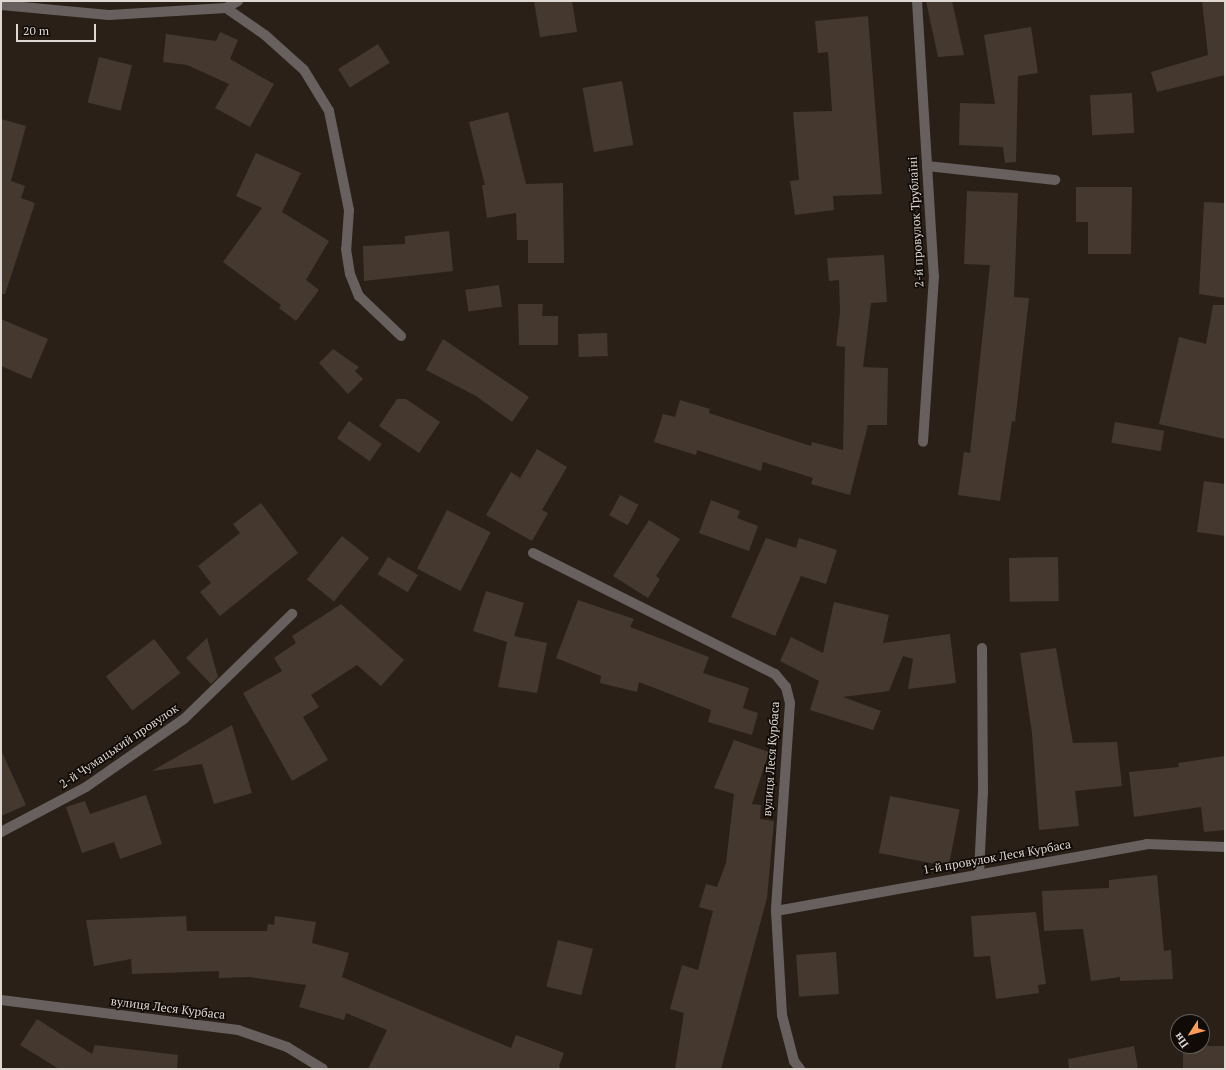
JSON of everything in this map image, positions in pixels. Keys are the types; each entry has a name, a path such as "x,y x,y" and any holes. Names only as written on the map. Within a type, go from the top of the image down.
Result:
{"street":[{"path":"1,1 1,5 109,15 226,8 238,1"},
{"name":"2-й провулок Трублаїні","path":"916,1 934,276 923,442"},
{"path":"226,8 265,36 304,70 329,111 349,210 346,249 350,274 359,296 401,336"},
{"path":"927,166 1055,180"},
{"name":"вулиця Леся Курбаса","path":"534,553 775,674 786,686 790,703 776,910 782,1015 794,1061 800,1069"},
{"name":"2-й Чумацький провулок","path":"1,832 86,787 184,719 292,614"},
{"path":"979,873 983,792 982,648"},
{"name":"1-й провулок Леся Курбаса","path":"776,910 1146,844 1225,847"},
{"name":"вулиця Леся Курбаса","path":"1,1000 238,1030 287,1047 323,1069"}],"building":[{"path":"534,1 572,1 577,32 540,37"},
{"path":"926,1 952,1 964,55 938,57"},
{"path":"1202,1 1225,1 1225,75 1157,92 1151,72 1208,55"},
{"path":"868,16 882,194 833,196 834,210 795,215 790,181 799,180 793,112 832,111 828,52 818,53 815,21"},
{"path":"1031,27 1038,73 1018,76 1016,162 1005,163 1003,147 959,145 960,103 995,104 984,35"},
{"path":"220,32 238,40 230,59 274,84 250,127 215,108 229,84 187,65 163,62 166,34 216,41"},
{"path":"378,44 390,63 350,88 338,69"},
{"path":"99,57 132,65 121,111 88,103"},
{"path":"622,81 633,145 594,152 583,88"},
{"path":"1132,93 1134,133 1092,135 1090,95"},
{"path":"508,112 526,184 563,183 564,263 528,263 528,240 517,240 516,213 487,218 482,185 485,185 469,122"},
{"path":"1,119 26,126 11,181 25,186 21,198 35,203 5,294 1,294"},
{"path":"256,153 301,173 282,212 329,241 306,280 319,290 296,321 279,308 281,305 223,262 262,208 236,196"},
{"path":"1076,187 1132,187 1131,254 1088,254 1088,222 1076,222"},
{"path":"967,191 1018,193 1014,297 1029,298 1015,422 1012,421 1000,501 958,495 964,452 970,453 990,265 964,264"},
{"path":"1204,202 1225,203 1225,298 1199,294"},
{"path":"449,231 453,271 364,281 363,246 405,244 405,236"},
{"path":"884,255 887,302 871,303 863,367 888,368 887,425 868,425 850,495 811,484 813,478 763,462 761,471 697,450 696,455 654,442 663,414 675,417 680,400 710,409 709,413 811,446 812,442 843,450 845,347 836,346 840,312 839,280 829,281 827,258"},
{"path":"499,285 502,307 468,312 465,290"},
{"path":"518,304 543,304 542,316 558,316 558,345 519,345"},
{"path":"1213,305 1225,305 1225,439 1159,424 1179,337 1206,344"},
{"path":"1,319 48,339 31,379 1,366"},
{"path":"607,333 608,356 579,357 578,334"},
{"path":"443,339 529,397 512,422 476,396 426,370"},
{"path":"333,349 359,367 355,371 363,379 348,394 319,363"},
{"path":"397,399 406,399 440,422 419,453 379,426"},
{"path":"349,421 382,444 370,461 337,438"},
{"path":"1115,422 1164,431 1161,451 1111,443"},
{"path":"537,449 567,467 542,510 548,513 532,541 486,515 511,472 520,478"},
{"path":"1204,481 1225,484 1225,536 1197,532"},
{"path":"620,495 639,505 628,525 609,515"},
{"path":"711,500 740,511 737,518 758,526 749,551 699,533"},
{"path":"261,503 298,553 220,616 200,592 211,583 198,566 240,533 233,524"},
{"path":"447,510 491,532 461,591 417,569"},
{"path":"649,520 680,539 656,576 660,579 648,598 613,576"},
{"path":"342,536 369,558 334,602 307,580"},
{"path":"766,538 796,548 799,538 837,550 826,584 801,576 775,636 731,617"},
{"path":"388,557 418,575 408,592 378,574"},
{"path":"1058,557 1059,601 1010,602 1009,558"},
{"path":"486,591 524,603 514,636 547,643 537,693 498,687 507,642 473,631"},
{"path":"578,600 634,619 630,627 709,657 703,673 749,688 743,708 758,713 752,735 708,722 711,710 639,682 637,692 600,683 601,676 556,658"},
{"path":"834,602 889,615 883,643 950,634 956,683 908,689 913,659 903,656 889,691 843,697 881,711 873,730 810,710 819,681 780,661 791,637 823,653"},
{"path":"341,604 404,660 381,686 357,665 311,695 319,707 303,717 328,760 292,781 243,693 282,671 274,658 296,643 292,636"},
{"path":"207,638 218,677 211,684 186,658"},
{"path":"154,639 180,673 132,710 106,677"},
{"path":"1056,648 1073,743 1117,742 1122,786 1075,791 1079,826 1039,830 1032,733 1020,653"},
{"path":"232,725 252,793 214,804 202,764 152,771"},
{"path":"734,740 769,752 752,804 761,805 760,819 774,821 767,898 721,1069 675,1069 684,1013 670,1009 682,965 698,970 713,911 699,907 706,884 717,887 726,863 734,794 714,788"},
{"path":"1,750 26,805 1,816"},
{"path":"1225,756 1225,830 1204,832 1201,807 1134,817 1129,772 1179,767 1178,763"},
{"path":"146,795 162,844 120,859 114,842 82,853 66,807 85,801 90,814"},
{"path":"890,796 960,810 949,866 879,853"},
{"path":"1157,875 1164,951 1171,950 1173,979 1120,981 1120,977 1091,981 1083,929 1044,931 1042,891 1109,888 1109,880"},
{"path":"1036,912 1046,984 1038,985 1039,993 996,999 990,956 974,957 971,916"},
{"path":"186,916 187,931 267,931 268,924 274,925 275,916 316,922 312,943 349,953 342,977 511,1048 516,1035 564,1053 559,1066 562,1069 368,1069 387,1030 346,1013 344,1020 299,1007 306,985 249,977 219,978 219,971 132,974 131,959 94,966 86,920"},
{"path":"558,940 593,949 581,995 546,987"},
{"path":"836,952 839,994 799,997 796,955"},
{"path":"37,1019 92,1054 95,1045 178,1055 177,1069 59,1069 20,1045"},
{"path":"1134,1046 1138,1069 1069,1069 1068,1059"},
{"path":"1210,1046 1225,1046 1225,1069 1183,1069 1183,1054 1210,1054"}]}
